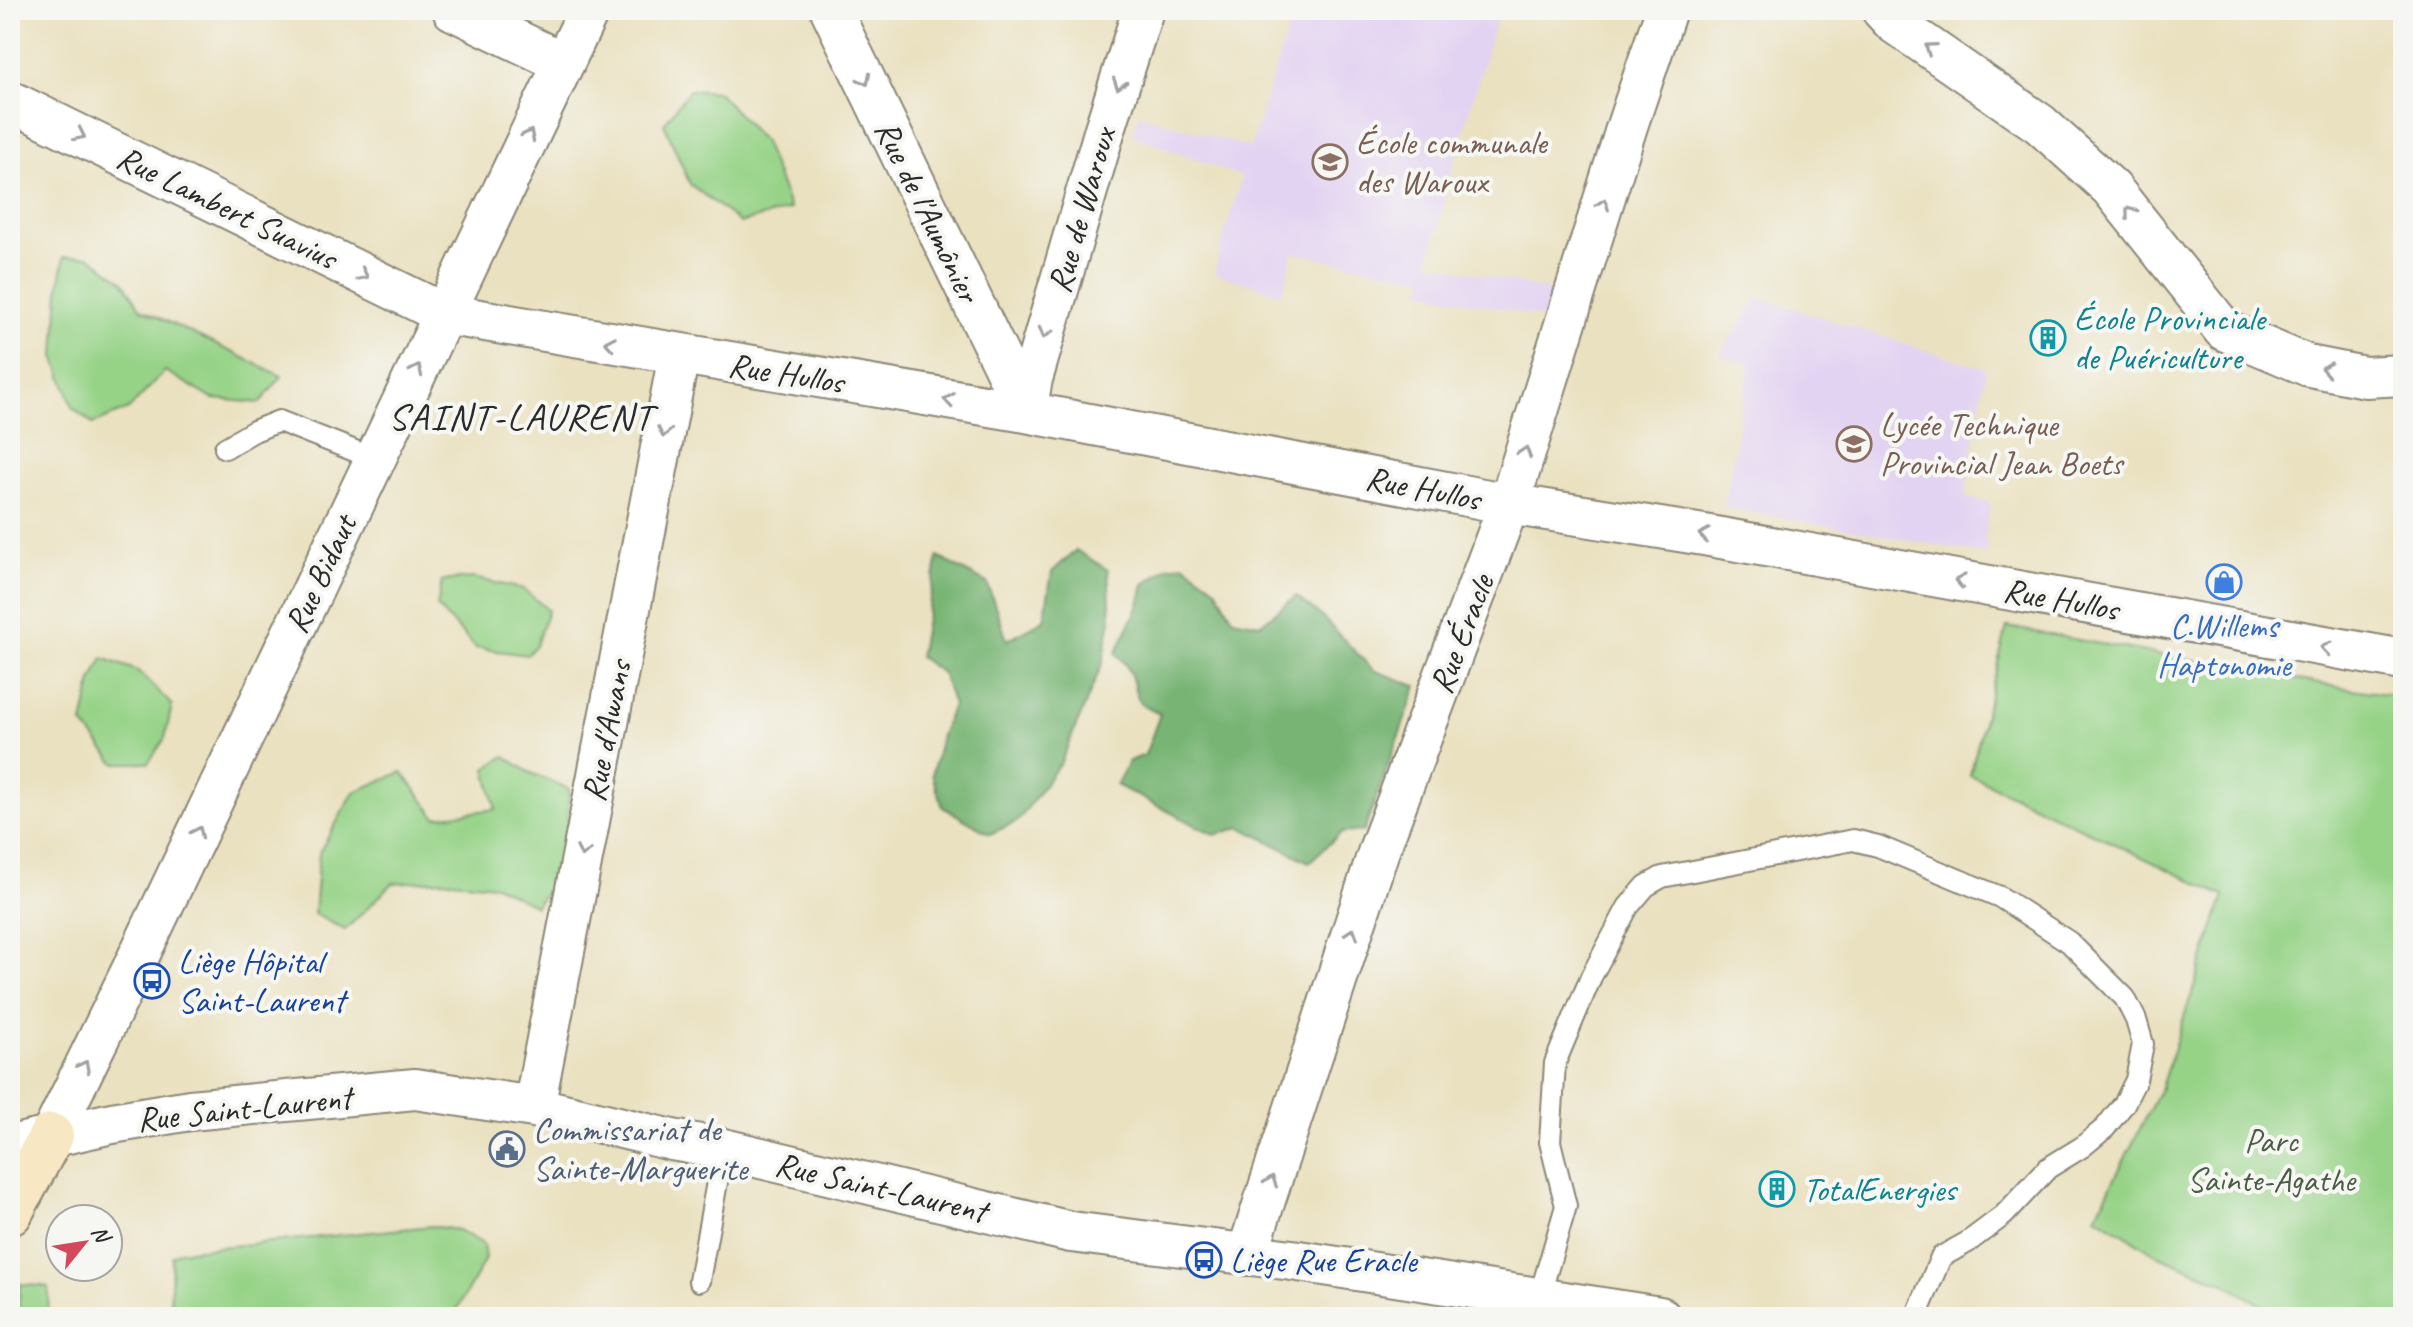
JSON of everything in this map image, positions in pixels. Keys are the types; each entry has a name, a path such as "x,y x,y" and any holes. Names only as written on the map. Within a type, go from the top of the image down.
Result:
{"street":[{"path":"453,10 564,63"},
{"name":"Rue Bidaut","path":"30,1141 133,968 589,10"},
{"name":"Rue de l'Aumônier","path":"831,10 1026,412"},
{"name":"Rue de Waroux","path":"1026,412 1036,365 1143,10"},
{"name":"Rue Éracle","path":"1247,1255 1379,850 1509,504 1666,10"},
{"path":"1882,10 1894,23 2040,124 2111,188 2224,330 2309,366 2365,377 2403,375"},
{"name":"Rue Lambert Suavius","path":"10,101 444,314"},
{"name":"Rue Hullos","path":"444,314 1026,412 1509,504 1704,535 2403,660"},
{"name":"Rue d'Awans","path":"534,1107 679,355"},
{"name":"Rue Saint-Laurent","path":"30,1141 190,1110 415,1089 534,1107 1071,1232 1660,1317"},
{"path":"10,1213 30,1141"}],"lane":[{"path":"225,448 279,421 375,459"},
{"path":"1539,1298 1566,1206 1550,1142 1555,1063 1591,977 1628,907 1646,886 1662,877 1853,840 1878,846 2000,897 2069,942 2125,998 2143,1044 2136,1080 2124,1104 2105,1128 2048,1168 2004,1215 1968,1242 1941,1257 1916,1317"},
{"path":"699,1281 723,1149"}],"shaded area":[{"name":"École communale des Waroux","path":"1294,10 1499,10 1450,177 1429,262 1554,292 1545,318 1421,291 1425,278 1293,253 1282,294 1214,273 1242,177 1132,135 1139,114 1250,148"},
{"name":"Lycée Technique Provincial Jean Boets","path":"1758,298 1986,369 1965,498 1991,503 1984,542 1988,543 1986,554 1724,507 1750,363 1719,356"}],"green space":[{"path":"689,90 718,92 764,142 790,209 740,223 690,184 664,124"},
{"path":"89,256 123,281 141,309 282,376 260,403 213,399 165,371 129,409 93,424 73,408 55,356 64,257"},
{"path":"1076,550 1108,570 1111,620 1103,662 1061,762 1018,821 990,834 943,807 932,775 941,735 953,705 942,673 919,657 938,557 987,583 1007,640 1044,620 1052,572"},
{"path":"1184,564 1216,588 1233,619 1261,624 1296,596 1320,615 1373,670 1417,686 1364,831 1341,833 1309,862 1241,827 1215,835 1116,785 1129,761 1145,755 1160,714 1138,699 1130,672 1116,653 1139,605 1144,584 1168,567"},
{"path":"473,578 523,589 548,610 536,645 527,655 476,648 437,607 442,581"},
{"name":"Parc Sainte-Agathe","path":"2007,627 2337,687 2403,696 2403,1317 2281,1317 2222,1282 2159,1256 2096,1216 2161,1087 2224,896 1970,775"},
{"path":"103,658 138,671 172,705 165,738 148,763 115,763 83,724 92,681"},
{"path":"505,756 529,772 569,789 565,869 535,906 495,885 442,880 393,883 345,930 314,914 319,853 354,792 402,772 436,817 496,809 486,769"},
{"path":"432,1226 458,1230 483,1244 485,1259 453,1317 170,1317 172,1256 180,1251"},
{"path":"20,1284 49,1287 48,1317 18,1317"}],"place":[{"name":"École communale des Waroux","path":"1330,162"},
{"name":"École Provinciale de Puériculture","path":"2048,338"},
{"name":"Lycée Technique Provincial Jean Boets","path":"1854,444"},
{"name":"C.Willems Haptonomie","path":"2224,582"},
{"name":"Liège Hôpital Saint-Laurent","path":"152,981"},
{"name":"Commissariat de Sainte-Marguerite","path":"507,1149"},
{"name":"TotalEnergies","path":"1777,1189"},
{"name":"Liège Rue Eracle","path":"1204,1260"}],"district":[{"name":"SAINT-LAURENT","path":"521,416"}]}
